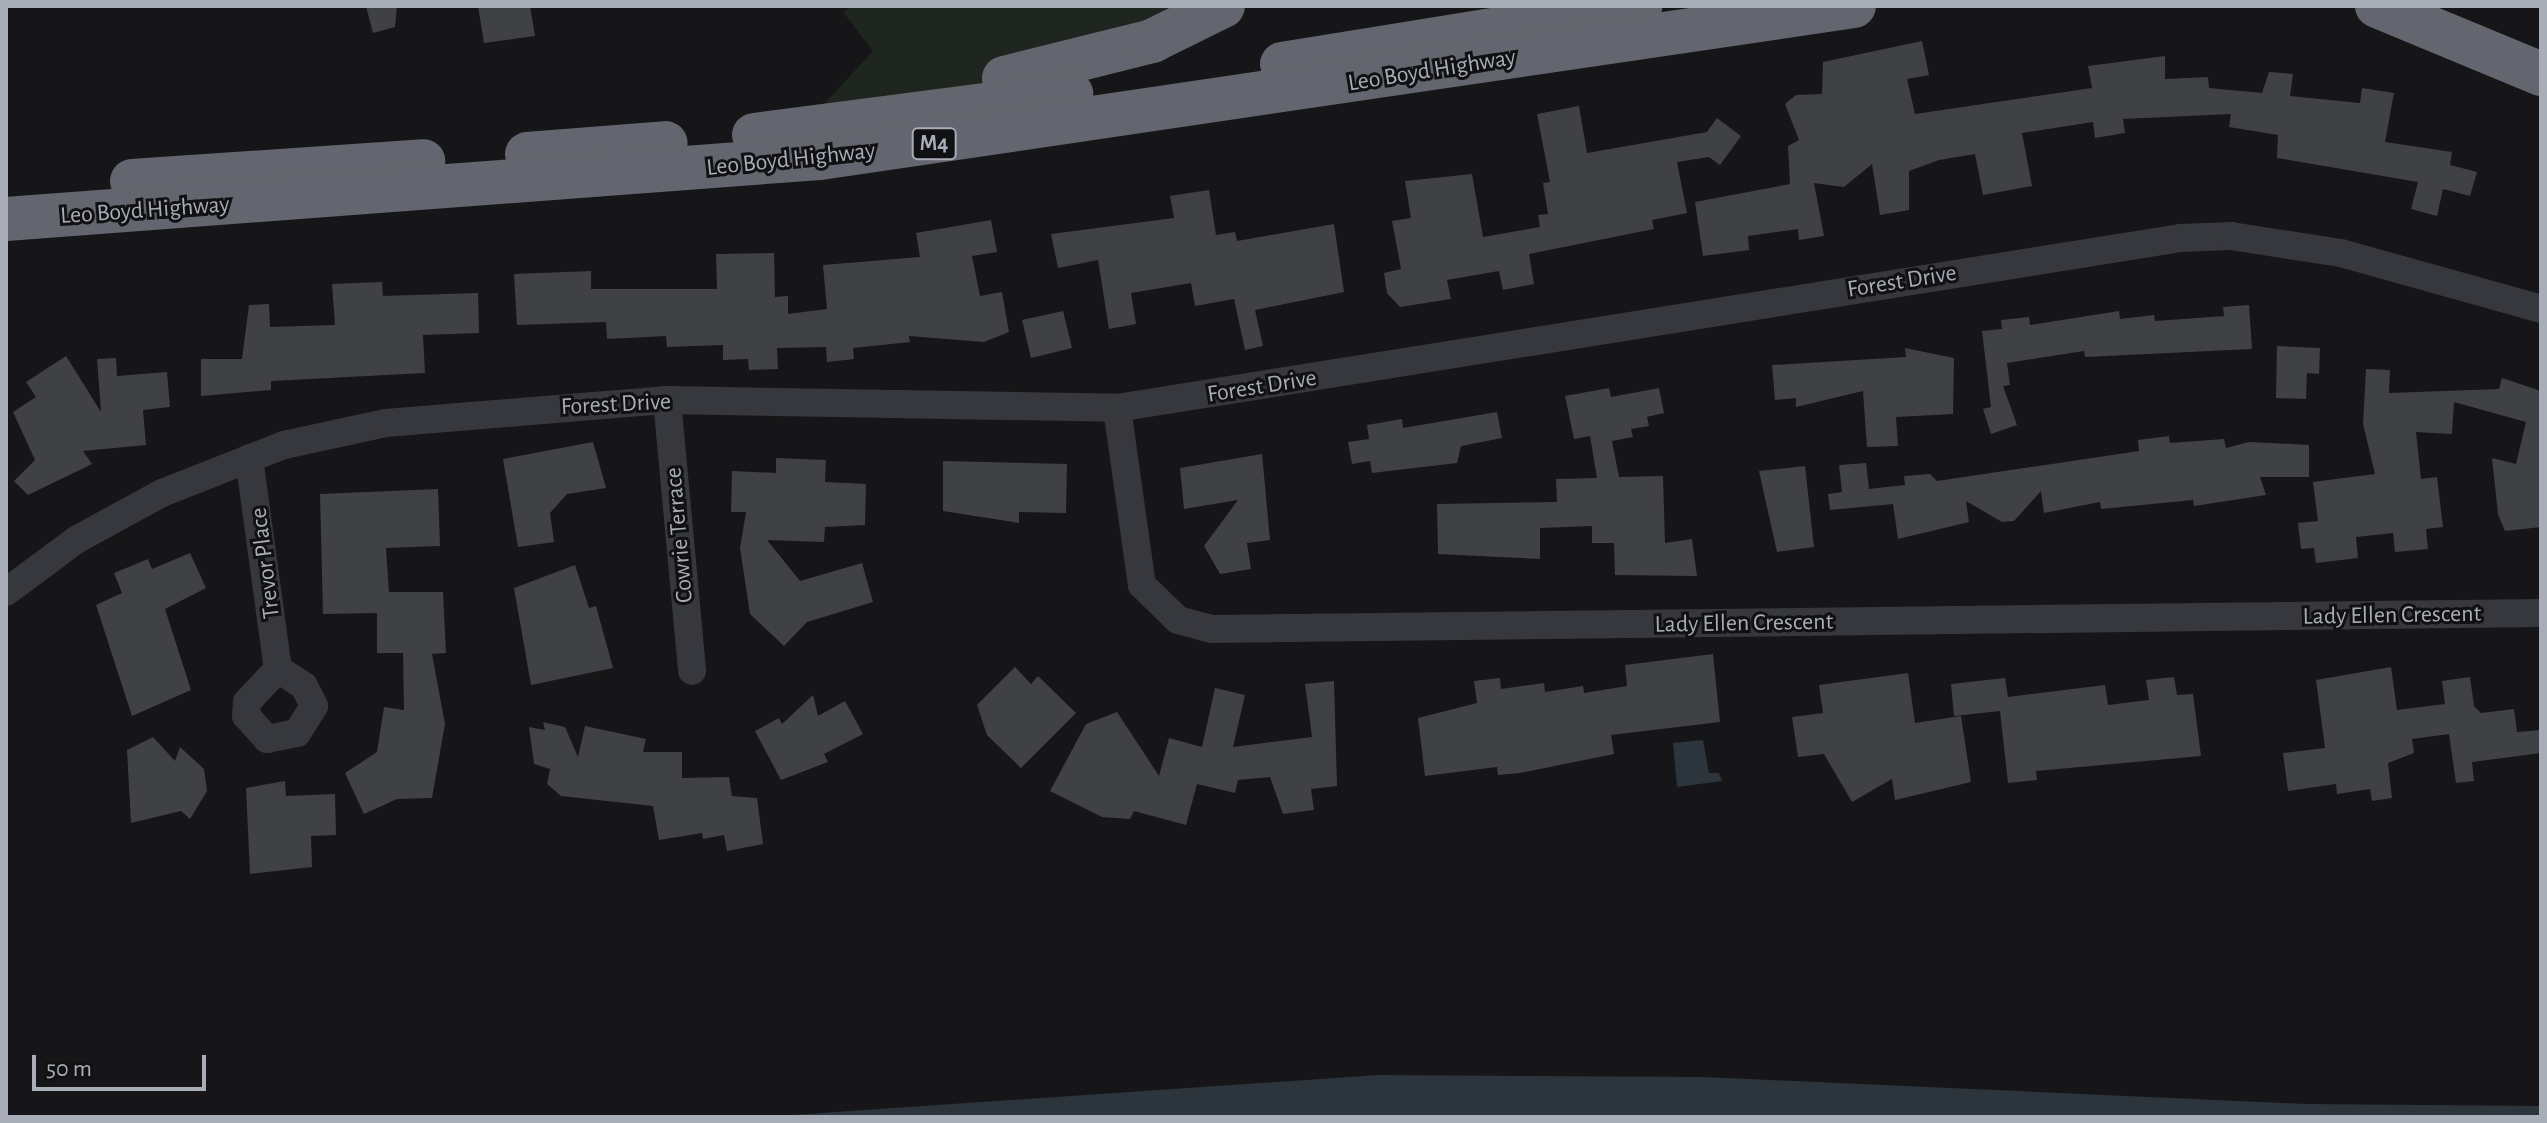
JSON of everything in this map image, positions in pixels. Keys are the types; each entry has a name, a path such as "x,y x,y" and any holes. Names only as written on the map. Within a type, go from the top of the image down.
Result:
{"highway":[{"path":"861,122 932,94 1152,41 1223,6"},
{"name":"Leo Boyd Highway","path":"6,190 861,122 1640,6"},
{"name":"Leo Boyd Highway","path":"6,219 820,158 1854,6"},
{"path":"2377,6 2541,74"}],"street":[{"name":"Forest Drive","path":"7,589 136,505 249,458 322,433 386,423 667,400 1117,408 2181,238 2231,236 2341,253 2541,309"},
{"name":"Cowrie Terrace","path":"667,400 692,671"},
{"name":"Lady Ellen Crescent","path":"1117,408 1142,585 1178,620 1212,629 2541,613"},
{"name":"Trevor Place","path":"249,458 278,669"}],"shaded area":[{"path":"852,6 1231,6 1082,68 816,113 873,51 843,12"},
{"path":"1703,740 1709,773 1719,773 1722,781 1677,787 1673,743"},
{"path":"1378,1075 1704,1077 2306,1104 2541,1106 2541,1117 763,1117"}],"building":[{"path":"366,6 397,6 395,27 373,33"},
{"path":"478,6 530,6 535,36 484,43"},
{"path":"1922,41 1929,75 1907,79 1915,114 2092,88 2088,66 2165,56 2165,79 2208,77 2209,88 2262,93 2269,72 2293,74 2290,96 2360,103 2362,88 2394,93 2385,142 2452,152 2450,165 2477,172 2470,196 2443,189 2437,216 2411,209 2418,182 2277,158 2278,135 2229,127 2231,114 2123,119 2125,133 2095,138 2093,122 2022,133 2032,186 1983,195 1975,154 1939,160 1909,171 1909,210 1880,215 1872,164 1844,187 1814,183 1824,236 1799,240 1798,229 1748,236 1749,250 1703,256 1695,202 1790,184 1788,146 1799,140 1785,104 1796,95 1822,94 1823,62"},
{"path":"1579,106 1587,153 1707,132 1717,118 1741,136 1720,165 1709,157 1677,162 1687,213 1652,220 1654,229 1529,254 1534,284 1503,290 1499,271 1447,280 1451,299 1400,307 1387,293 1384,273 1401,269 1392,221 1411,218 1405,181 1472,174 1483,237 1540,227 1538,215 1548,214 1543,183 1550,182 1537,114"},
{"path":"1209,190 1216,235 1235,232 1237,241 1334,224 1344,292 1255,310 1263,346 1245,350 1234,299 1195,306 1191,283 1131,293 1136,324 1109,329 1098,260 1058,268 1051,234 1174,218 1170,196"},
{"path":"991,220 997,252 972,256 980,296 1002,292 1009,332 984,342 909,336 910,342 853,348 854,359 827,362 826,347 777,348 778,369 749,370 748,359 723,360 723,345 667,347 666,336 607,339 606,322 517,325 514,274 591,271 591,289 717,289 716,254 774,253 775,297 788,296 788,314 827,309 823,265 920,257 916,233"},
{"path":"382,282 383,296 478,293 479,333 423,335 425,373 271,381 271,390 201,396 201,359 242,359 249,305 269,304 270,327 335,325 332,284"},
{"path":"2249,305 2252,349 2085,357 2084,351 2007,363 2010,385 2003,386 2017,425 1991,434 1983,409 1991,407 1982,331 2002,329 2001,320 2029,317 2030,325 2119,311 2120,319 2154,315 2155,321 2224,316 2223,307"},
{"path":"1063,311 1072,348 1031,358 1022,320"},
{"path":"2277,346 2320,348 2319,374 2307,373 2306,399 2276,398"},
{"path":"1905,348 1954,358 1953,414 1896,417 1898,446 1867,447 1863,391 1796,407 1796,398 1775,400 1772,365 1906,357"},
{"path":"66,356 101,412 97,359 116,358 117,376 167,372 170,407 143,410 146,445 83,451 92,464 28,495 14,481 35,460 13,412 36,397 26,382"},
{"path":"2366,369 2390,370 2389,393 2499,389 2502,378 2541,391 2541,527 2505,531 2498,514 2492,458 2516,464 2526,422 2454,402 2452,434 2416,432 2421,479 2437,477 2443,527 2426,529 2428,549 2395,552 2393,533 2356,537 2358,558 2316,563 2314,548 2301,549 2298,523 2318,521 2313,482 2375,474 2363,424"},
{"path":"1609,388 1611,397 1659,388 1664,413 1647,417 1649,426 1631,429 1633,437 1612,441 1619,477 1663,476 1665,543 1692,539 1697,576 1615,575 1614,543 1592,543 1592,526 1540,528 1540,559 1438,554 1437,504 1557,502 1556,479 1597,478 1590,436 1574,439 1565,396"},
{"path":"1497,412 1502,438 1461,446 1457,463 1372,473 1370,461 1352,464 1348,442 1369,439 1367,425 1402,419 1403,428"},
{"path":"2169,436 2170,443 2224,439 2226,448 2249,442 2309,445 2309,477 2260,477 2266,495 2194,506 2193,500 2101,509 2100,502 2044,513 2041,491 2014,521 2002,522 1966,501 1969,522 1898,539 1893,504 1830,510 1828,494 1842,492 1839,465 1866,463 1869,489 1905,485 1904,476 1930,474 1937,481 2139,451 2138,440"},
{"path":"593,442 606,488 567,494 550,513 554,542 518,547 503,459"},
{"path":"1262,454 1270,540 1247,543 1251,569 1220,574 1204,546 1238,500 1184,509 1180,468"},
{"path":"776,458 826,460 825,482 866,484 865,525 825,527 824,542 767,540 800,581 862,563 873,602 807,622 784,646 750,614 740,548 746,512 731,512 732,471 776,473"},
{"path":"943,461 1067,464 1066,513 1019,512 1019,523 943,511"},
{"path":"1805,466 1814,547 1777,552 1759,471"},
{"path":"438,489 440,546 386,548 389,592 443,592 446,653 432,654 445,724 432,798 397,799 364,814 345,773 377,752 384,707 404,710 403,653 377,653 377,613 323,614 320,494"},
{"path":"190,553 206,588 165,609 191,690 132,716 96,605 122,593 114,573 148,559 152,569"},
{"path":"575,565 589,608 596,606 613,668 531,685 514,588"},
{"path":"1713,654 1720,722 1611,735 1614,754 1520,773 1498,775 1497,767 1425,776 1418,718 1477,703 1474,681 1500,678 1501,689 1544,683 1545,692 1583,686 1584,693 1627,686 1625,665"},
{"path":"1015,667 1031,684 1038,676 1076,713 1021,768 987,735 977,705"},
{"path":"2391,667 2397,710 2445,704 2442,681 2470,677 2474,706 2481,713 2514,709 2517,732 2541,730 2541,753 2472,762 2474,781 2456,783 2449,734 2412,739 2414,753 2388,763 2392,798 2372,801 2370,789 2337,794 2336,784 2288,791 2283,753 2325,748 2316,680"},
{"path":"1908,673 1915,723 1961,716 1971,782 1895,800 1892,779 1852,802 1824,754 1798,757 1792,717 1823,713 1819,685"},
{"path":"2174,677 2177,695 2193,694 2201,756 2036,771 2037,780 2008,783 2000,711 1954,716 1951,684 2005,678 2008,697 2105,685 2108,705 2149,700 2146,680"},
{"path":"1334,681 1337,786 1311,789 1314,810 1283,814 1270,777 1238,780 1235,793 1197,784 1186,825 1134,811 1130,819 1102,817 1050,791 1086,724 1117,712 1159,776 1169,738 1202,747 1215,688 1245,695 1233,747 1312,737 1305,684"},
{"path":"813,695 818,716 845,701 863,734 824,754 828,762 781,780 755,731 779,718 782,724"},
{"path":"543,722 565,727 578,757 585,726 646,739 643,752 682,752 682,778 729,777 732,796 757,798 763,844 727,851 724,835 703,839 702,833 659,840 653,806 561,796 547,784 550,769 534,764 529,727 545,730"},
{"path":"153,737 175,761 180,747 204,769 207,791 190,819 181,811 131,823 127,750"},
{"path":"285,781 286,796 335,794 336,835 311,836 312,867 250,874 246,788"}]}
